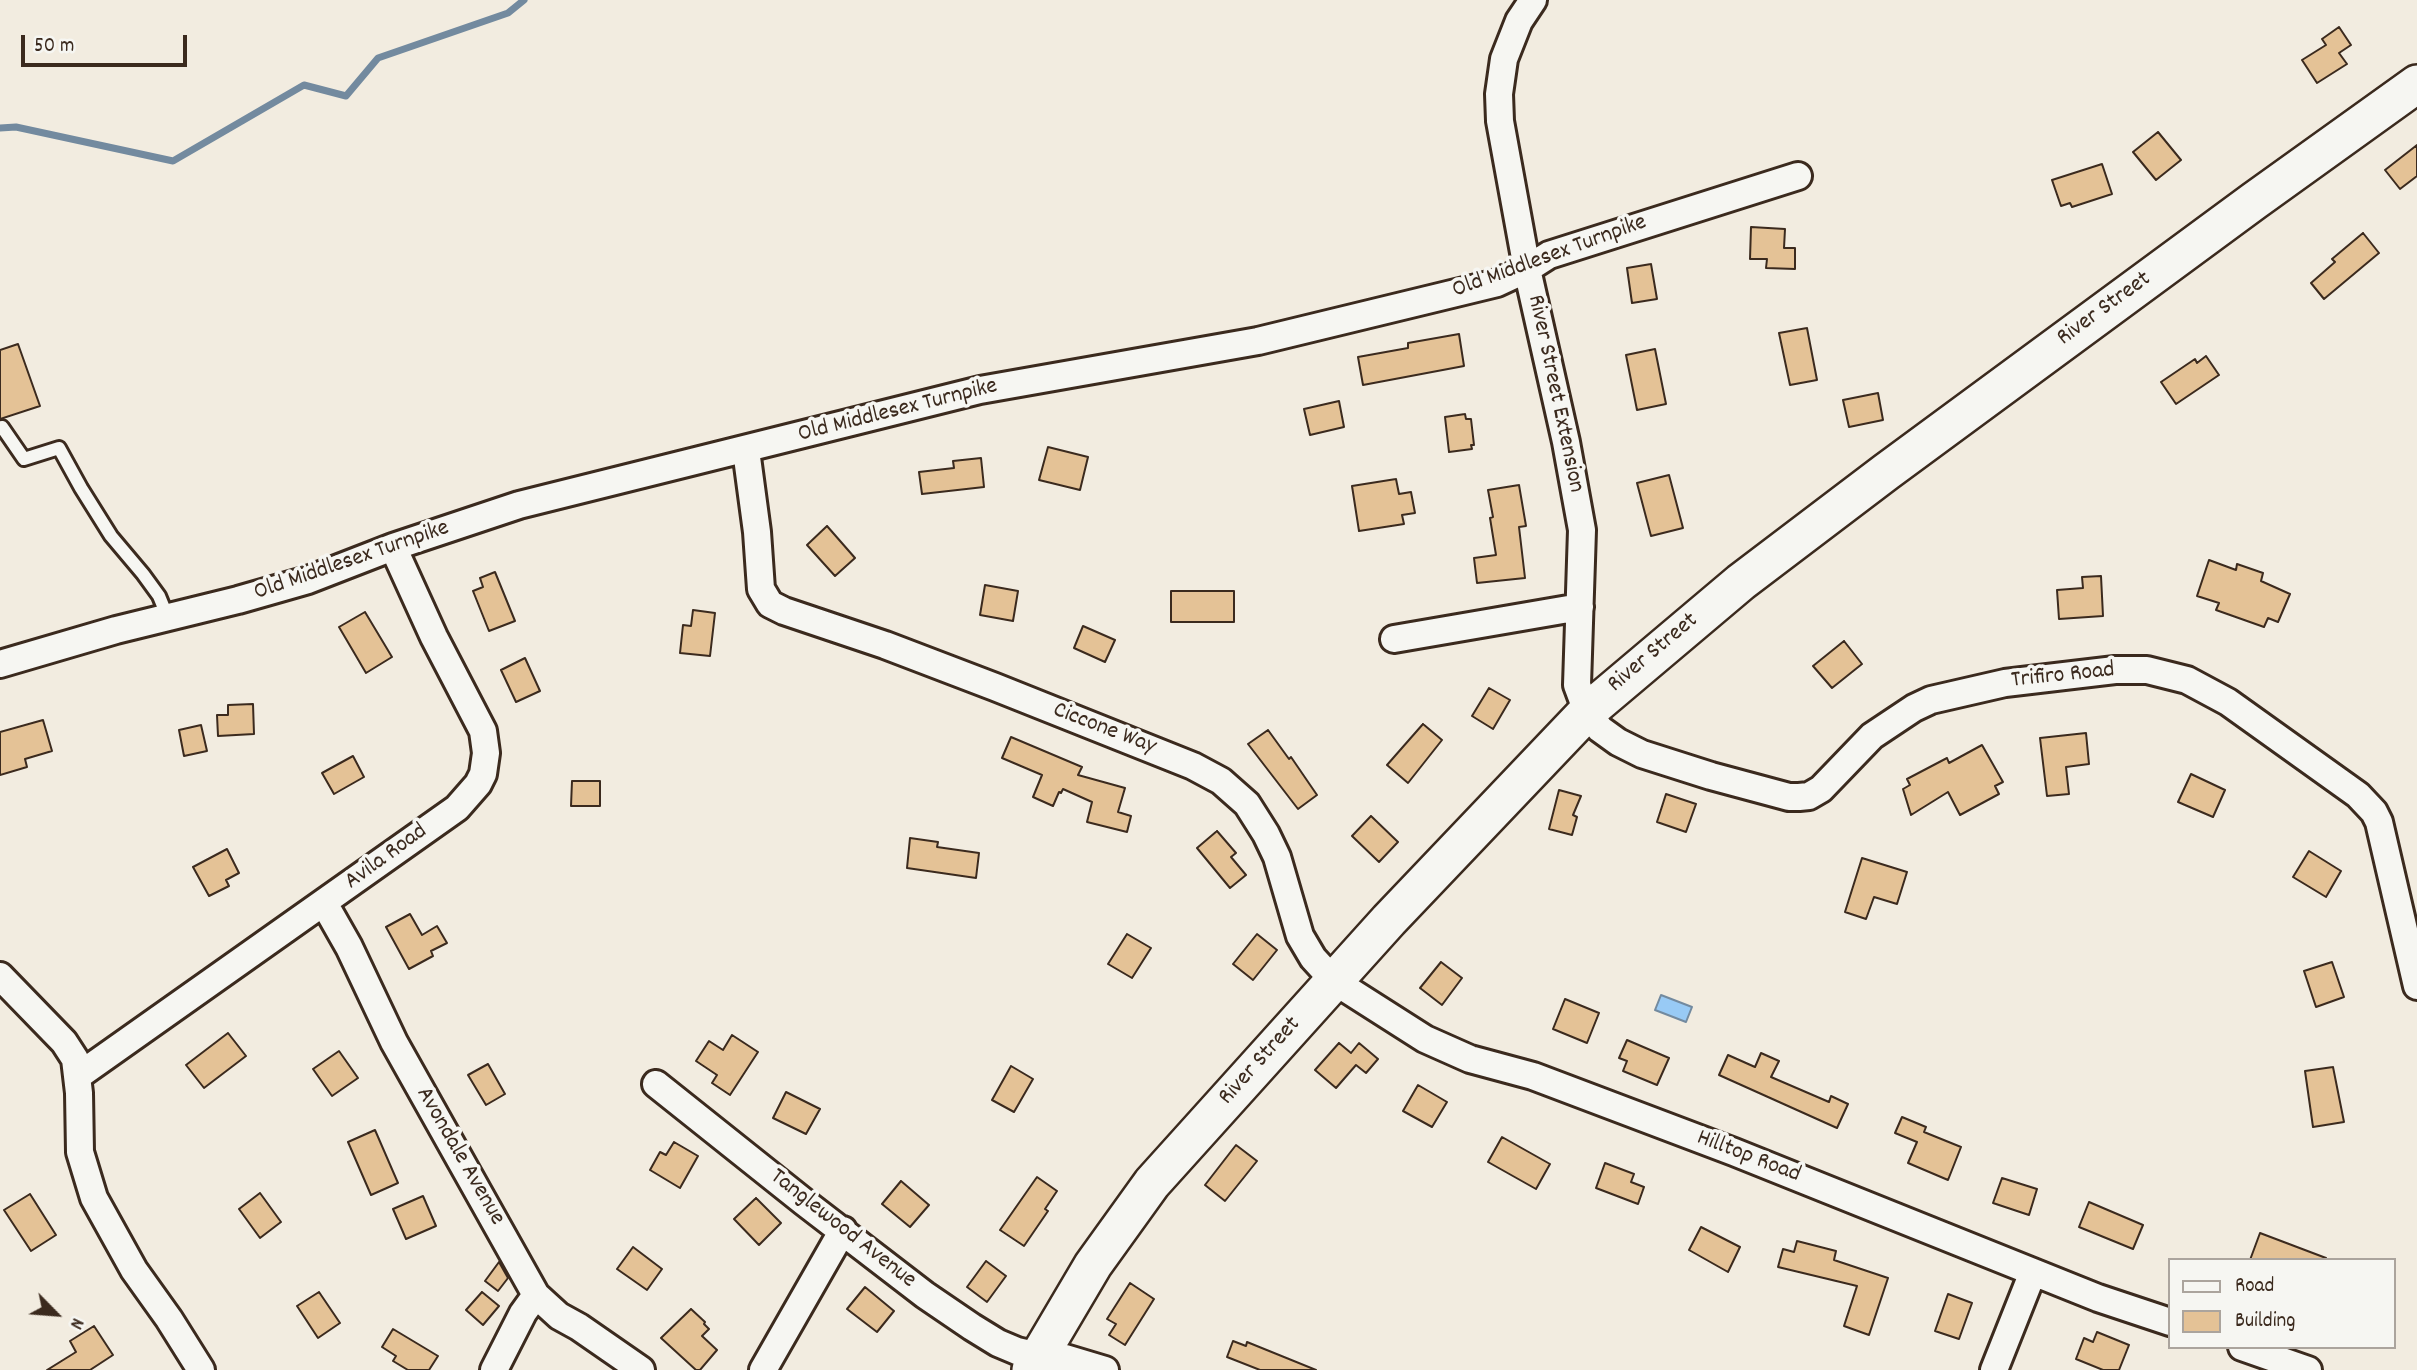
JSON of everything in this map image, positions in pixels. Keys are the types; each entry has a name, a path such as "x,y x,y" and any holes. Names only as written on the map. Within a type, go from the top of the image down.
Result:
{"main road":[{"name":"River Street","path":"1035,1363 1093,1265 1152,1184 1334,981 1587,712 1741,582 1885,472 2417,84"}],"street":[{"name":"River Street Extension","path":"1533,0 1519,21 1504,59 1499,94 1502,134 1527,269 1576,489 1582,530 1576,677 1587,712"},
{"name":"Old Middlesex Turnpike","path":"0,664 116,630 308,580 393,547 519,505 980,390 1258,341 1496,283 1527,269 1549,255 1798,176"},
{"name":"Ciccone Way","path":"746,450 757,532 761,589 766,600 785,611 885,645 1194,766 1221,781 1247,804 1266,834 1277,857 1300,936 1313,958 1334,981"},
{"name":"Avila Road","path":"78,1076 466,801 478,784 485,764 483,732 393,547"},
{"path":"1394,639 1580,607"},
{"name":"Trifiro Road","path":"1587,712 1608,736 1642,754 1711,776 1789,797 1799,797 1808,796 1821,789 1872,736 1931,700 2005,683 2115,670 2147,670 2187,680 2228,702 2358,795 2374,812 2379,822 2417,986"},
{"name":"Avondale Avenue","path":"324,903 349,947 394,1042 536,1295 559,1316 641,1370"},
{"path":"0,976 64,1042 75,1059 80,1152 94,1198 134,1270 201,1370"},
{"name":"Hilltop Road","path":"1334,981 1425,1039 1470,1059 1532,1076 1734,1152 2033,1272 2168,1321"},
{"name":"Tanglewood Avenue","path":"656,1084 925,1295 972,1327 1035,1363 1065,1358 1105,1370"},
{"path":"763,1370 843,1230"},
{"path":"1994,1370 2033,1272"},
{"path":"494,1370 523,1312 536,1295"},
{"path":"2253,1357 2308,1370"}],"lane":[{"path":"2,427 24,459 60,448 111,536 144,574 159,596 169,618"}],"water":[{"path":"1661,995 1692,1007 1686,1022 1655,1010"}],"building":[{"path":"2339,27 2351,45 2339,53 2347,64 2317,83 2302,60 2326,45 2322,39"},
{"path":"2158,132 2181,160 2156,180 2133,152"},
{"path":"2417,145 2417,176 2400,189 2385,170"},
{"path":"2102,164 2112,194 2072,207 2070,203 2061,206 2052,180"},
{"path":"1751,227 1785,229 1784,248 1795,248 1795,269 1766,268 1767,259 1750,259"},
{"path":"2363,233 2379,253 2324,299 2311,283 2335,262 2332,259"},
{"path":"1651,264 1657,299 1632,303 1627,268"},
{"path":"1807,328 1817,380 1790,385 1779,333"},
{"path":"1459,334 1464,366 1363,385 1358,357 1408,348 1408,343"},
{"path":"18,344 40,406 0,419 0,350"},
{"path":"1655,349 1666,404 1637,410 1626,355"},
{"path":"2206,356 2219,375 2176,404 2161,382 2195,359 2197,363"},
{"path":"1878,393 1883,420 1849,427 1843,400"},
{"path":"1339,401 1344,427 1310,435 1304,409"},
{"path":"1465,414 1466,419 1471,419 1474,445 1471,445 1472,449 1449,452 1445,417"},
{"path":"1048,447 1088,457 1080,490 1039,480"},
{"path":"981,458 984,487 922,494 919,472 954,468 953,461"},
{"path":"1669,475 1683,528 1651,536 1637,483"},
{"path":"1396,479 1399,494 1411,492 1415,513 1402,515 1404,524 1359,531 1352,486"},
{"path":"1519,485 1526,526 1519,527 1525,578 1477,583 1474,558 1496,555 1488,490"},
{"path":"827,526 855,558 835,576 807,545"},
{"path":"2209,560 2236,570 2237,564 2263,573 2261,581 2290,594 2278,622 2268,618 2264,627 2216,610 2219,603 2197,596"},
{"path":"495,572 515,621 489,631 473,591 483,587 480,578"},
{"path":"2101,576 2103,616 2059,619 2057,590 2083,588 2082,577"},
{"path":"985,585 1018,591 1013,621 980,615"},
{"path":"1171,591 1234,591 1234,622 1171,622"},
{"path":"693,610 715,613 710,656 680,653 683,625 691,626"},
{"path":"365,612 392,657 366,673 339,627"},
{"path":"1083,626 1115,640 1105,662 1074,648"},
{"path":"1844,641 1862,664 1832,688 1813,666"},
{"path":"525,658 540,691 516,702 501,670"},
{"path":"1489,688 1510,700 1493,729 1472,716"},
{"path":"253,704 254,734 218,736 217,715 228,715 228,705"},
{"path":"43,720 52,751 25,759 27,767 0,775 0,732"},
{"path":"1423,724 1442,740 1408,783 1387,765"},
{"path":"201,725 207,751 184,756 179,730"},
{"path":"1268,730 1289,759 1291,757 1317,795 1298,809 1248,744"},
{"path":"2086,733 2089,764 2066,767 2069,794 2047,796 2040,738"},
{"path":"1011,737 1082,767 1078,775 1125,788 1118,812 1131,816 1127,832 1087,822 1092,802 1063,789 1053,806 1033,797 1042,775 1002,758"},
{"path":"1982,745 2003,782 1995,786 1999,794 1960,815 1948,792 1911,815 1903,789 1910,785 1907,779 1947,758 1949,763"},
{"path":"353,756 364,777 334,794 322,773"},
{"path":"2191,774 2225,790 2213,817 2178,802"},
{"path":"572,781 600,781 600,806 571,806"},
{"path":"1559,790 1581,796 1573,815 1577,817 1572,835 1549,829"},
{"path":"1666,794 1696,804 1686,832 1657,822"},
{"path":"1371,816 1398,842 1379,862 1352,836"},
{"path":"1217,831 1236,853 1231,857 1246,875 1230,888 1197,848"},
{"path":"910,838 938,842 937,847 979,853 976,878 907,868"},
{"path":"227,849 239,873 226,880 229,886 209,896 193,867"},
{"path":"2309,851 2341,871 2326,897 2293,877"},
{"path":"1862,858 1907,872 1897,904 1874,897 1866,919 1845,912"},
{"path":"410,914 422,935 437,926 447,943 431,951 433,956 409,969 386,927"},
{"path":"1127,934 1151,948 1132,978 1108,964"},
{"path":"1257,934 1277,950 1253,980 1233,964"},
{"path":"1441,962 1462,978 1442,1005 1420,988"},
{"path":"2332,962 2344,997 2316,1007 2304,971"},
{"path":"1565,999 1599,1013 1587,1043 1553,1029"},
{"path":"228,1033 246,1056 204,1088 186,1065"},
{"path":"732,1035 758,1052 730,1095 712,1083 717,1075 696,1061 709,1041 723,1050"},
{"path":"1627,1040 1669,1058 1657,1085 1623,1071 1627,1061 1619,1058"},
{"path":"1339,1043 1351,1053 1359,1043 1378,1059 1366,1073 1356,1065 1336,1088 1315,1070"},
{"path":"339,1051 358,1078 332,1096 313,1069"},
{"path":"1761,1053 1779,1061 1771,1077 1829,1102 1831,1096 1848,1104 1837,1128 1719,1075 1728,1055 1755,1067"},
{"path":"488,1064 505,1094 486,1105 468,1075"},
{"path":"1011,1066 1033,1079 1014,1112 992,1100"},
{"path":"2333,1067 2344,1122 2313,1127 2305,1071"},
{"path":"1418,1085 1447,1102 1432,1127 1403,1111"},
{"path":"786,1092 820,1109 806,1134 773,1118"},
{"path":"1902,1117 1926,1127 1924,1132 1961,1147 1948,1180 1908,1163 1917,1142 1895,1133"},
{"path":"375,1130 398,1183 371,1195 348,1142"},
{"path":"1502,1137 1550,1164 1536,1189 1488,1162"},
{"path":"674,1142 698,1156 680,1188 650,1170 660,1152 666,1155"},
{"path":"1236,1145 1257,1161 1225,1201 1205,1185"},
{"path":"1605,1163 1634,1174 1631,1182 1644,1187 1638,1204 1596,1188"},
{"path":"1037,1177 1057,1191 1045,1209 1048,1211 1024,1246 1000,1230"},
{"path":"2002,1178 2037,1189 2029,1215 1993,1203"},
{"path":"901,1181 929,1205 910,1227 882,1204"},
{"path":"260,1193 281,1222 260,1238 239,1209"},
{"path":"30,1194 56,1235 31,1251 4,1210"},
{"path":"423,1196 436,1226 406,1239 393,1209"},
{"path":"756,1198 781,1223 759,1245 734,1219"},
{"path":"2089,1202 2143,1225 2133,1249 2079,1227"},
{"path":"1701,1227 1740,1247 1728,1272 1689,1250"},
{"path":"2260,1233 2326,1258 2251,1258"},
{"path":"1797,1241 1836,1251 1834,1260 1888,1278 1869,1335 1844,1326 1857,1286 1778,1267 1783,1249 1794,1252"},
{"path":"633,1247 662,1269 647,1290 617,1269"},
{"path":"986,1261 1006,1276 987,1302 967,1287"},
{"path":"499,1262 508,1278 498,1291 485,1281"},
{"path":"1130,1283 1154,1299 1125,1345 1109,1335 1116,1324 1107,1319"},
{"path":"865,1287 894,1311 877,1332 847,1309"},
{"path":"319,1292 340,1323 318,1338 297,1306"},
{"path":"482,1292 499,1306 483,1325 466,1310"},
{"path":"1948,1294 1972,1303 1959,1339 1935,1331"},
{"path":"691,1309 709,1329 702,1336 717,1350 700,1370 696,1370 661,1338"},
{"path":"94,1326 113,1355 90,1370 47,1370 76,1352 70,1341"},
{"path":"393,1329 438,1356 429,1370 408,1370 393,1361 396,1356 382,1347"},
{"path":"2097,1332 2129,1345 2119,1370 2103,1370 2076,1359 2084,1338 2093,1342"},
{"path":"1233,1341 1246,1346 1247,1342 1316,1370 1260,1370 1227,1357"}],"waterway":[{"path":"0,128 16,127 173,161 304,85 346,96 378,58 508,13 524,0"}]}
